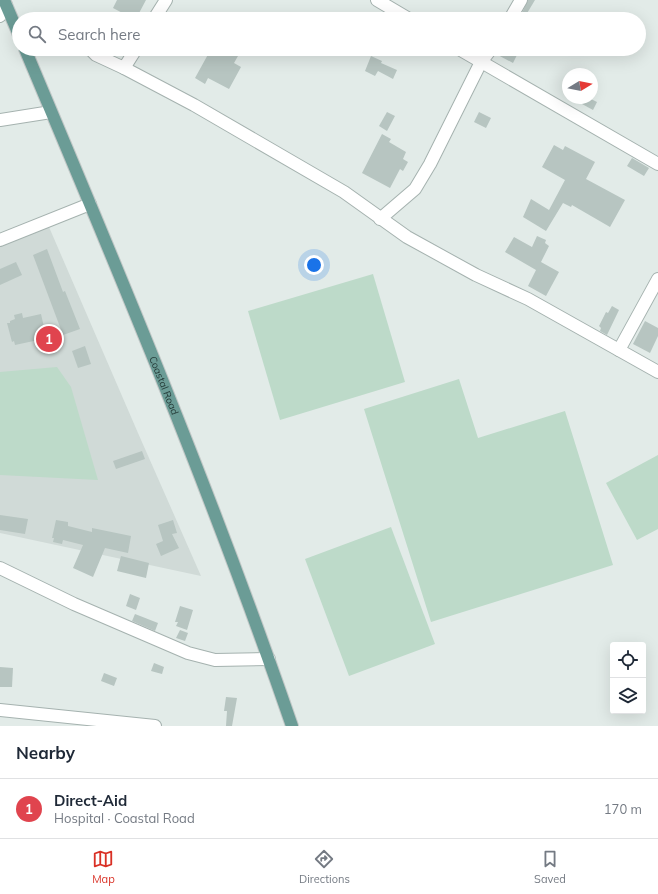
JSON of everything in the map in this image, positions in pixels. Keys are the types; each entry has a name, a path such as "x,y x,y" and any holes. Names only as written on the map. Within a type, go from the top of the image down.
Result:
{"main road":[{"path":"5,2 12,17"},
{"name":"Coastal Road","path":"28,56 161,375 269,659 292,726"}],"street":[{"path":"158,12 166,0"},
{"path":"377,0 397,12"},
{"path":"514,12 521,0"},
{"path":"0,16 5,2"},
{"path":"98,56 194,105 344,192 380,220 433,251 528,300 658,372"},
{"path":"124,68 132,56"},
{"path":"471,56 658,164"},
{"path":"380,220 415,188 430,164 481,62 486,56"},
{"path":"0,120 51,112"},
{"path":"0,240 90,204"},
{"path":"619,350 658,279"},
{"path":"0,568 74,604 188,653 215,660 269,659"},
{"path":"0,710 155,726"}],"shaded area":[{"path":"49,227 201,576 0,533 0,246"}],"green space":[{"path":"373,274 405,382 280,420 248,311"},
{"path":"57,367 71,387 98,480 0,475 0,372"},
{"path":"459,379 478,438 565,411 613,565 431,622 364,409"},
{"path":"658,455 658,529 637,540 606,483"},
{"path":"391,527 435,644 349,676 305,559"}],"building":[{"path":"117,0 146,0 140,12 121,12 113,8"},
{"path":"528,0 535,0 528,12 522,12"},
{"path":"207,56 238,56 234,63 241,67 229,89 208,78 205,84 195,78"},
{"path":"371,56 382,61 381,63 397,70 393,79 378,71 375,76 365,71"},
{"path":"500,56 516,56 513,63"},
{"path":"582,104 596,104 593,110"},
{"path":"387,112 395,116 387,131 379,126"},
{"path":"479,112 491,118 486,128 474,122"},
{"path":"382,134 391,139 389,142 406,152 403,159 408,162 403,171 400,169 390,188 362,173"},
{"path":"554,145 563,150 565,146 595,162 586,179 625,200 610,227 572,205 571,207 563,203 546,231 523,217 531,199 549,210 565,180 542,167"},
{"path":"632,158 649,168 644,176 627,166"},
{"path":"537,236 546,240 545,243 549,246 541,262 559,272 546,296 528,286 536,270 505,252 514,237 532,247"},
{"path":"47,249 63,292 65,291 80,329 63,335 33,255"},
{"path":"16,262 22,275 0,285 0,269"},
{"path":"612,306 619,310 607,335 600,331 601,328 599,326 606,312 608,313"},
{"path":"22,313 23,318 41,314 46,336 43,337 43,339 15,345 14,341 12,342 7,323 10,323 10,321 15,319 14,315"},
{"path":"645,321 658,328 658,336 650,353 633,344"},
{"path":"85,346 91,364 78,368 72,351"},
{"path":"142,451 145,459 116,469 113,461"},
{"path":"0,515 28,519 25,534 0,530"},
{"path":"56,520 68,522 68,526 92,532 92,528 131,536 128,553 105,548 93,577 73,568 83,545 63,540 62,544 53,542 54,538 52,538"},
{"path":"173,520 177,533 172,534 179,548 161,556 156,544 163,541 158,525"},
{"path":"121,556 149,563 146,578 117,571"},
{"path":"130,594 140,598 136,610 126,606"},
{"path":"180,606 193,610 187,630 176,626 178,622 175,622"},
{"path":"135,614 158,623 155,631 132,621"},
{"path":"180,630 188,633 185,641 176,638"},
{"path":"154,663 164,667 162,674 151,671"},
{"path":"0,667 13,668 12,687 0,687"},
{"path":"104,673 117,678 114,686 101,681"},
{"path":"226,697 237,698 232,726 226,726 227,711 224,711"}],"place":[{"name":"Direct-Aid","path":"49,339"}]}
